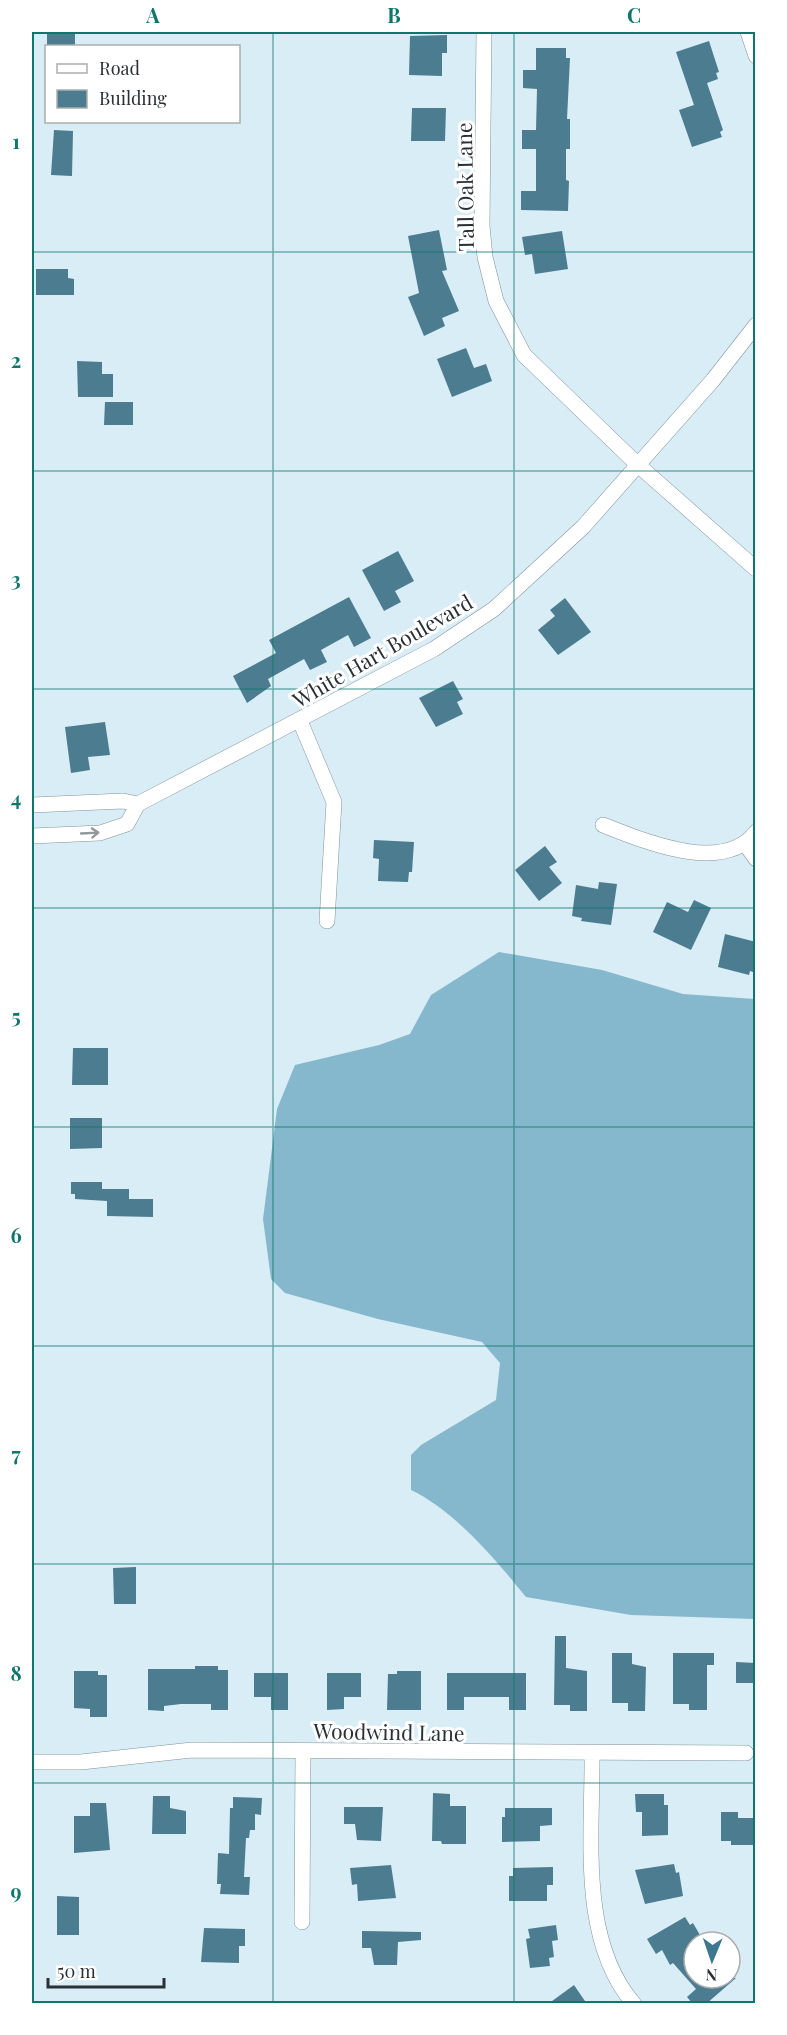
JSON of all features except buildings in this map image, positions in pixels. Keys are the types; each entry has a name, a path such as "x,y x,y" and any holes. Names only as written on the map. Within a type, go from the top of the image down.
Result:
{"street":[{"name":"Tall Oak Lane","path":"484,32 482,226 485,257 496,301 524,355 638,465 756,569"},
{"path":"748,32 756,56"},
{"name":"White Hart Boulevard","path":"32,836 100,833 126,824 138,804 434,649 494,609 583,527 713,380 756,325"},
{"path":"300,721 334,802 327,921"},
{"path":"32,805 123,801 138,804"},
{"path":"603,825 632,836 689,851 715,855 751,838 756,859"},
{"name":"Woodwind Lane","path":"32,1762 81,1762 192,1750 592,1754 746,1753"},
{"path":"302,1922 303,1751"},
{"path":"592,1754 593,1891 597,1924 605,1953 617,1978 634,2004"}],"shaded area":[{"path":"499,952 602,970 683,994 755,999 755,1619 631,1615 526,1597 488,1552 459,1523 411,1490 411,1455 421,1445 496,1400 500,1363 482,1342 378,1319 285,1293 271,1279 263,1219 277,1109 295,1065 379,1045 410,1034 431,995"}]}
